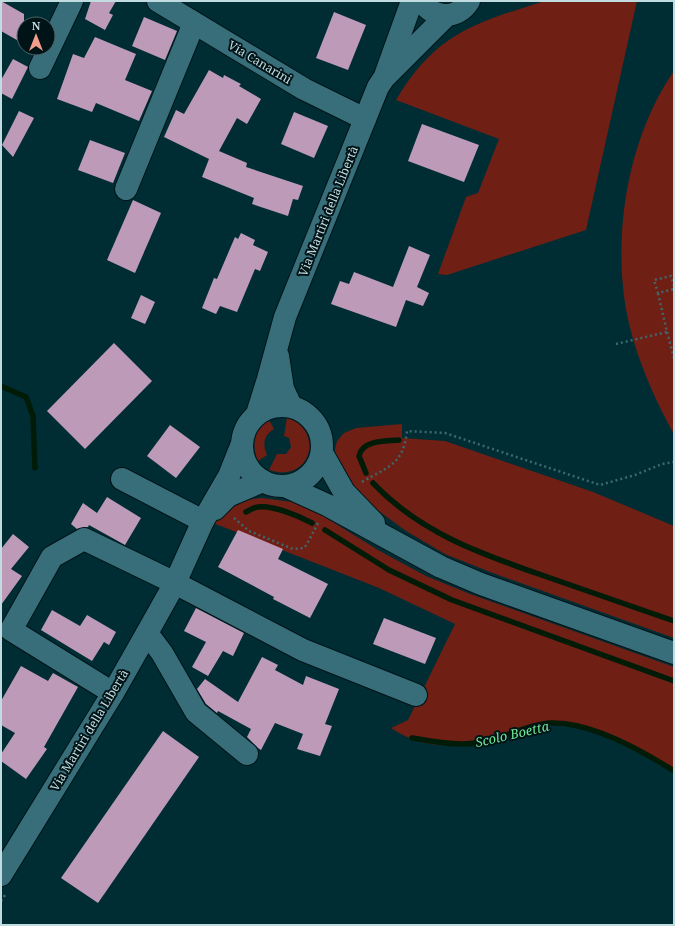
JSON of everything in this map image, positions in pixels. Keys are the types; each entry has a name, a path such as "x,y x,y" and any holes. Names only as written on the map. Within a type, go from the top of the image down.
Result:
{"street":[{"path":"40,68 72,1"},
{"name":"Via Canarini","path":"158,1 304,89 364,119"},
{"name":"Via Martiri della Libertà","path":"384,78 412,1"},
{"path":"422,1 427,8 433,12 459,8 486,1"},
{"name":"Via Martiri della Libertà","path":"3,885 175,583 203,521 229,476 241,446 244,432 257,414 285,317 378,86 384,78 459,8"},
{"path":"126,189 194,23"},
{"name":"Via Martiri della Libertà","path":"277,346 283,389 291,406"},
{"path":"257,414 269,407 291,406 305,413 316,424 321,438 322,453 336,498"},
{"path":"241,446 247,466 263,482 336,498 394,542 441,567 481,584 674,653"},
{"path":"285,486 300,482 312,473 320,460 322,453"},
{"path":"122,479 203,521"},
{"name":"Via Martiri della Libertà","path":"203,521 228,496 263,482"},
{"path":"113,693 11,630 52,558 84,539 175,583 303,650 416,695"},
{"path":"147,633 162,653 196,712 247,754"}],"path":[{"path":"658,293 674,287 671,276 654,280 674,358"},
{"path":"616,344 667,332"},
{"path":"226,518 233,518 249,531 281,545 293,549 299,549 307,544 336,498 396,461 404,450 407,430 445,433 600,485 662,464 674,462"},
{"path":"1,901 3,885"}],"shaded area":[{"path":"545,1 637,1 586,230 447,275 438,274 466,197 478,193 499,139 396,100 411,77 426,59 442,45 478,24"},
{"path":"674,71 674,434 647,378 631,333 623,288 621,256 627,190 634,158 645,127 658,98"},
{"path":"287,417 299,424 307,434 309,444 308,455 303,464 294,470 283,472 269,470 277,454 286,454 291,447 289,438 284,436"},
{"path":"269,420 274,429 268,434 265,440 264,444 267,455 258,461 254,443 255,438 260,428"},
{"path":"402,424 402,438 445,441 593,492 674,526 674,638 490,572 445,554 406,531 372,506 348,482 334,454 337,441 344,433 356,428"},
{"path":"262,498 293,502 315,511 378,550 426,576 470,594 674,667 674,773 613,740 580,727 563,723 548,722 536,724 488,740 445,746 417,741 391,728 408,720 455,624 379,588 213,523 235,506 248,500"}],"building":[{"path":"1,1 24,14 24,16 16,16 16,39 1,31"},
{"path":"91,1 116,1 109,13 113,15 105,30 85,19"},
{"path":"334,12 366,25 348,70 316,58"},
{"path":"144,17 177,31 165,60 132,46"},
{"path":"95,37 136,54 125,80 152,91 139,121 96,103 92,112 57,99 73,54 84,58"},
{"path":"13,59 28,67 12,99 1,93 1,80"},
{"path":"209,70 223,78 224,75 241,84 239,86 261,99 247,124 237,118 219,151 247,163 246,167 303,186 298,200 293,199 288,216 252,204 254,198 202,177 209,159 164,137 176,110 184,114"},
{"path":"19,111 34,118 13,157 2,145"},
{"path":"294,112 328,126 314,158 281,144"},
{"path":"422,124 479,145 464,182 408,161"},
{"path":"90,140 125,153 113,183 78,170"},
{"path":"133,200 161,213 135,273 107,260"},
{"path":"241,233 255,240 253,245 268,252 260,271 255,269 237,312 220,306 216,314 202,308 214,278 217,279 235,237 238,239"},
{"path":"409,246 430,255 417,287 429,293 423,306 406,300 396,327 331,304 340,281 349,284 354,272 393,287"},
{"path":"141,295 155,302 145,324 131,318"},
{"path":"114,343 152,381 85,449 47,411"},
{"path":"170,425 200,447 176,478 147,456"},
{"path":"107,497 141,518 125,545 89,525 88,527 77,529 71,524 83,503 97,513"},
{"path":"238,530 283,549 278,559 328,584 310,618 273,599 274,597 218,567"},
{"path":"13,534 29,547 11,569 22,576 1,605 1,549"},
{"path":"196,608 244,633 233,656 223,651 208,676 192,667 206,642 184,631"},
{"path":"52,610 80,626 87,615 116,632 109,645 104,642 92,661 41,630"},
{"path":"384,618 436,638 425,664 373,644"},
{"path":"262,657 278,665 275,670 303,685 306,676 339,689 325,724 332,726 320,756 297,749 303,734 275,723 261,750 247,737 251,729 218,711 217,713 206,704 197,689 205,679 238,702"},
{"path":"21,666 48,681 53,673 78,687 44,747 47,749 26,779 1,761 1,754 15,733 1,725 1,701"},
{"path":"163,731 199,757 98,903 61,878"}],"waterway":[{"name":"Scolo Boetta","path":"1,386 26,397 33,416 35,468"},
{"path":"366,473 359,456 361,451 365,447 376,442 399,440"},
{"path":"373,483 392,501 413,517 457,542 504,562 674,621"},
{"path":"246,512 256,507 278,509 312,523"},
{"path":"325,530 389,570 452,600 674,681"},
{"name":"Scolo Boetta","path":"412,738 452,744 471,744 498,738 535,725 550,723 565,724 582,727 615,738 674,771"}]}
